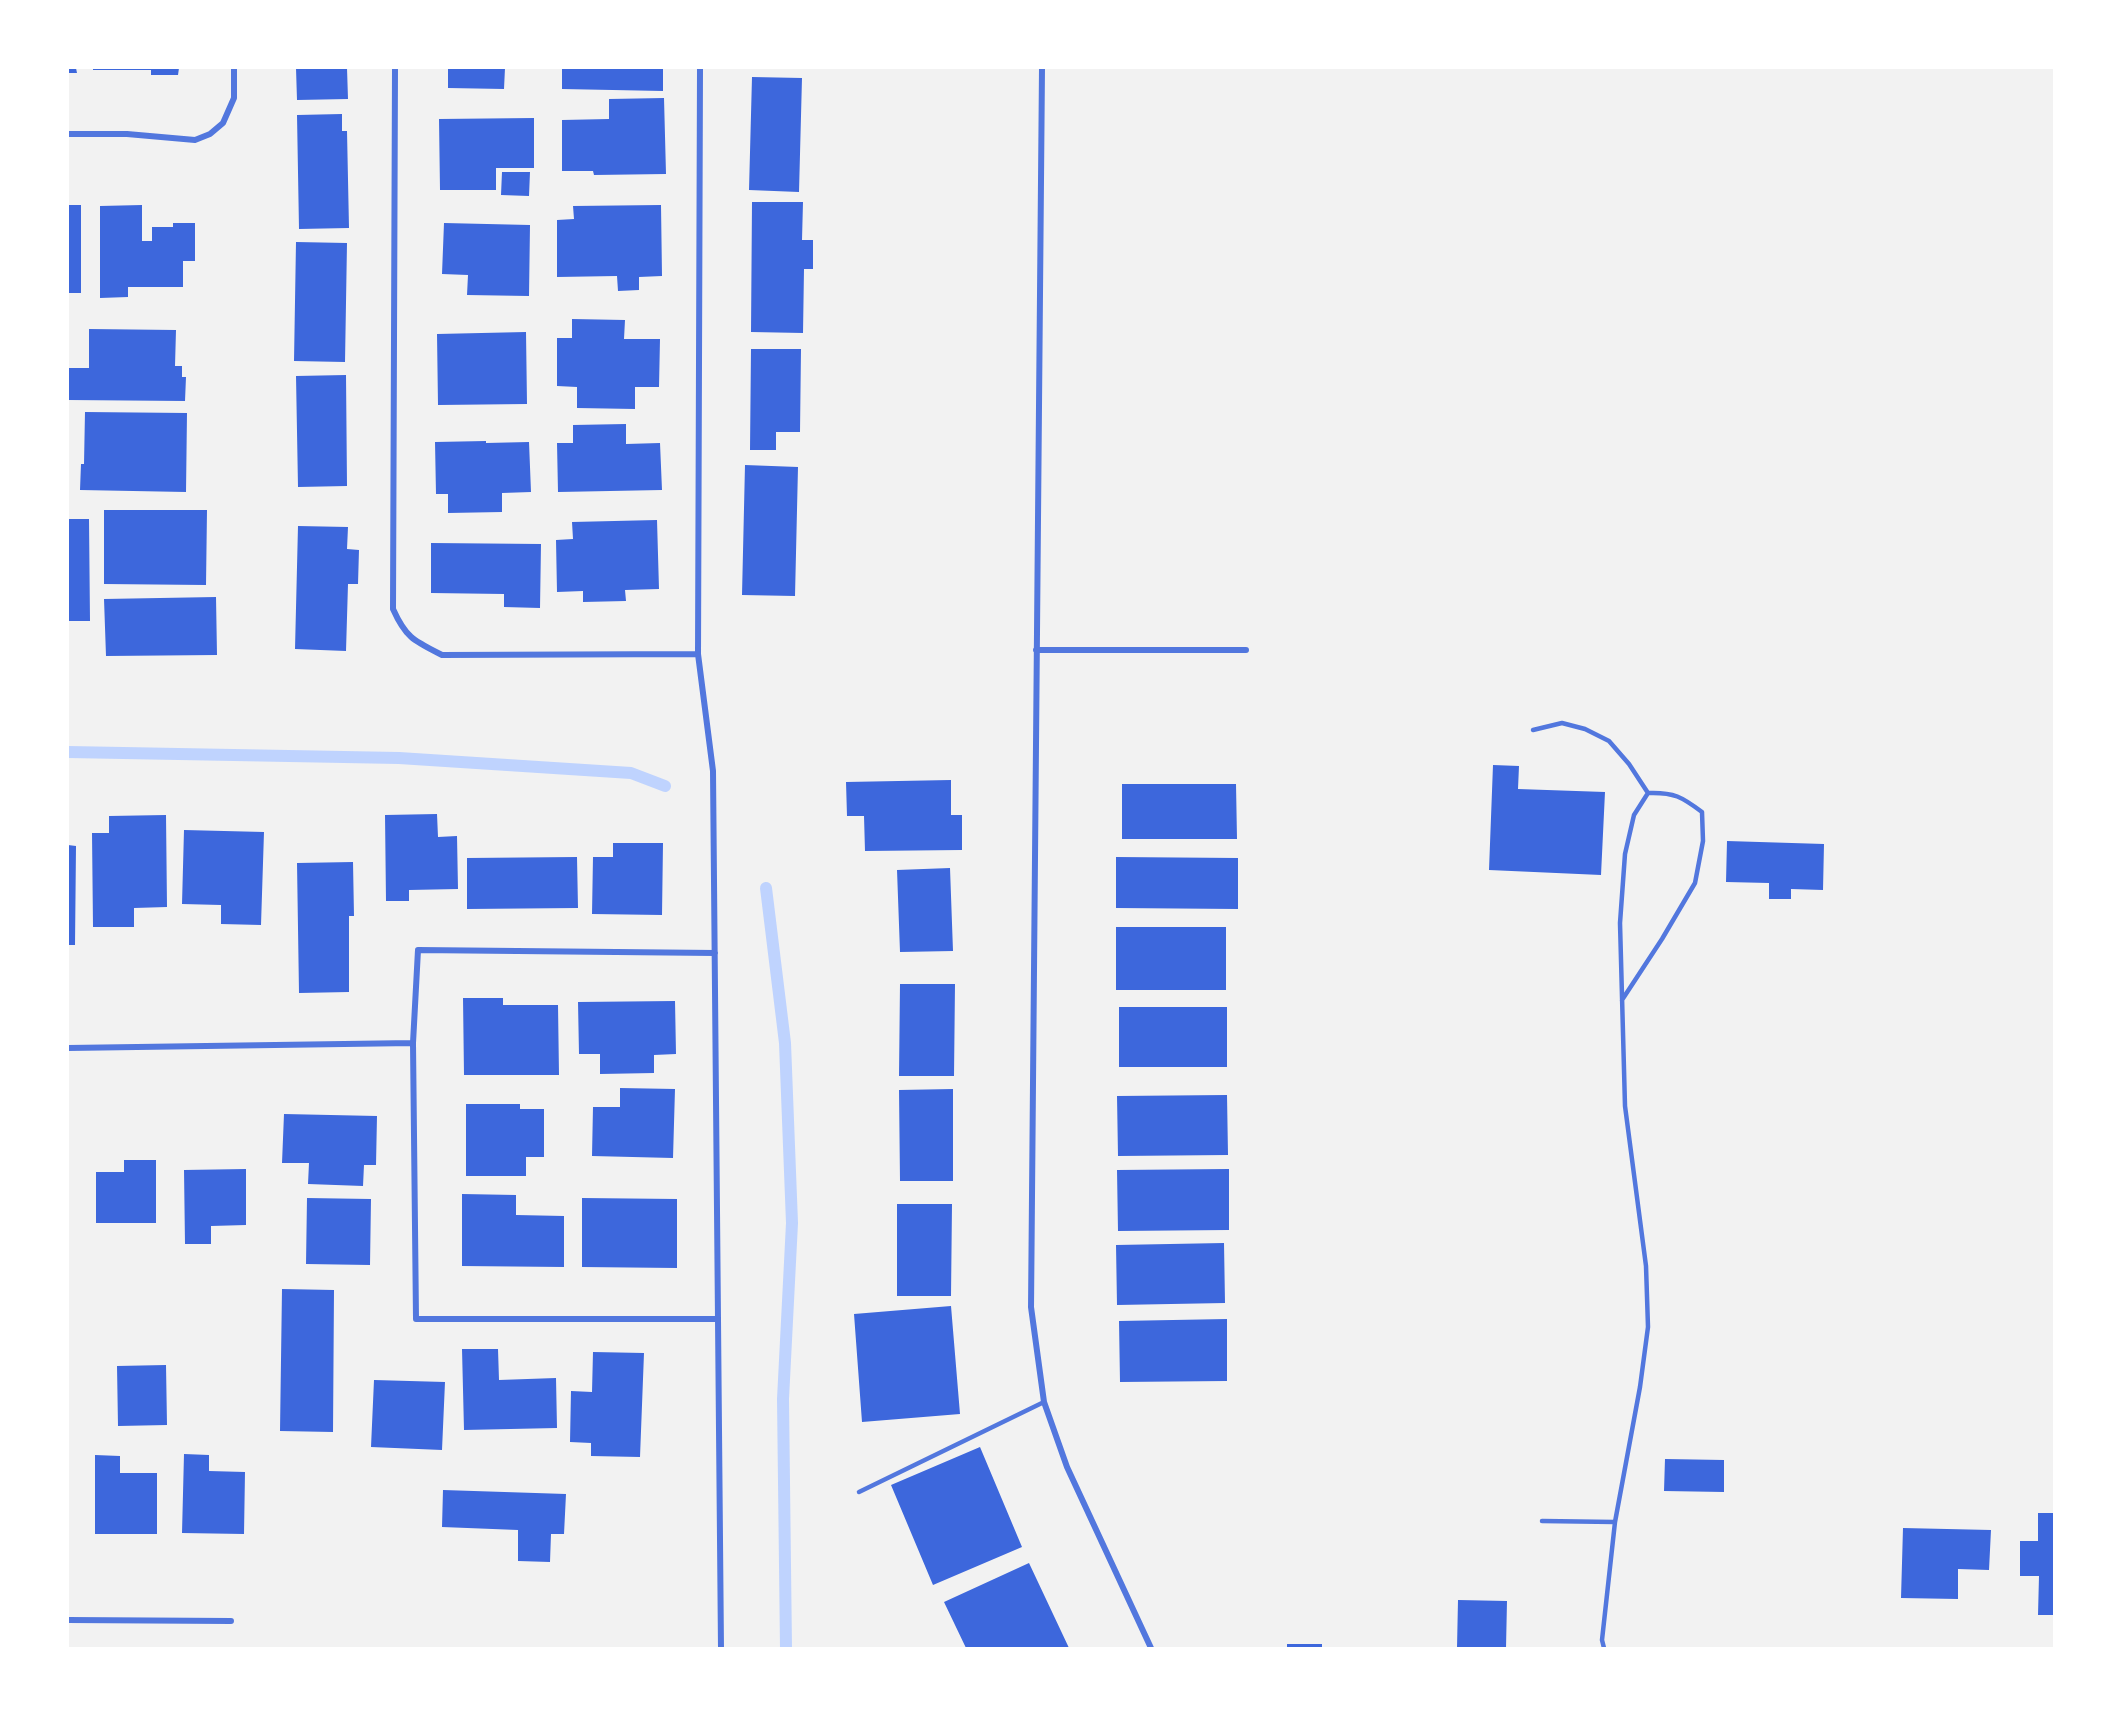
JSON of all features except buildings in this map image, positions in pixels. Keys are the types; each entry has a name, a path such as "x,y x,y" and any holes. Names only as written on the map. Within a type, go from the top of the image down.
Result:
{"street":[{"path":"68,134 128,134 195,140 210,134 223,123 234,98 234,68"},
{"path":"395,68 393,609 401,628 417,643 442,655 698,654"},
{"path":"700,68 698,654 713,771 722,1648"},
{"path":"1042,68 1031,1307 1044,1402 1067,1467 1151,1648"},
{"path":"1036,650 1246,650"},
{"path":"715,953 418,951 413,1043 416,1319 718,1319"},
{"path":"68,1048 413,1043"},
{"path":"68,1620 231,1621"}],"lane":[{"path":"1533,730 1562,723 1585,729 1609,741 1629,764 1648,793"},
{"path":"1622,1000 1695,884 1703,841 1702,812 1686,800 1667,792 1648,793"},
{"path":"1604,1648 1602,1640 1615,1522 1640,1387 1648,1327 1646,1266 1625,1106 1620,923 1625,854 1634,815 1648,793"},
{"path":"859,1492 1044,1402"},
{"path":"1542,1521 1615,1522"}],"waterway":[{"path":"68,752 399,758 631,773 665,786"},
{"path":"766,888 785,1043 792,1223 783,1399 786,1648"}]}
